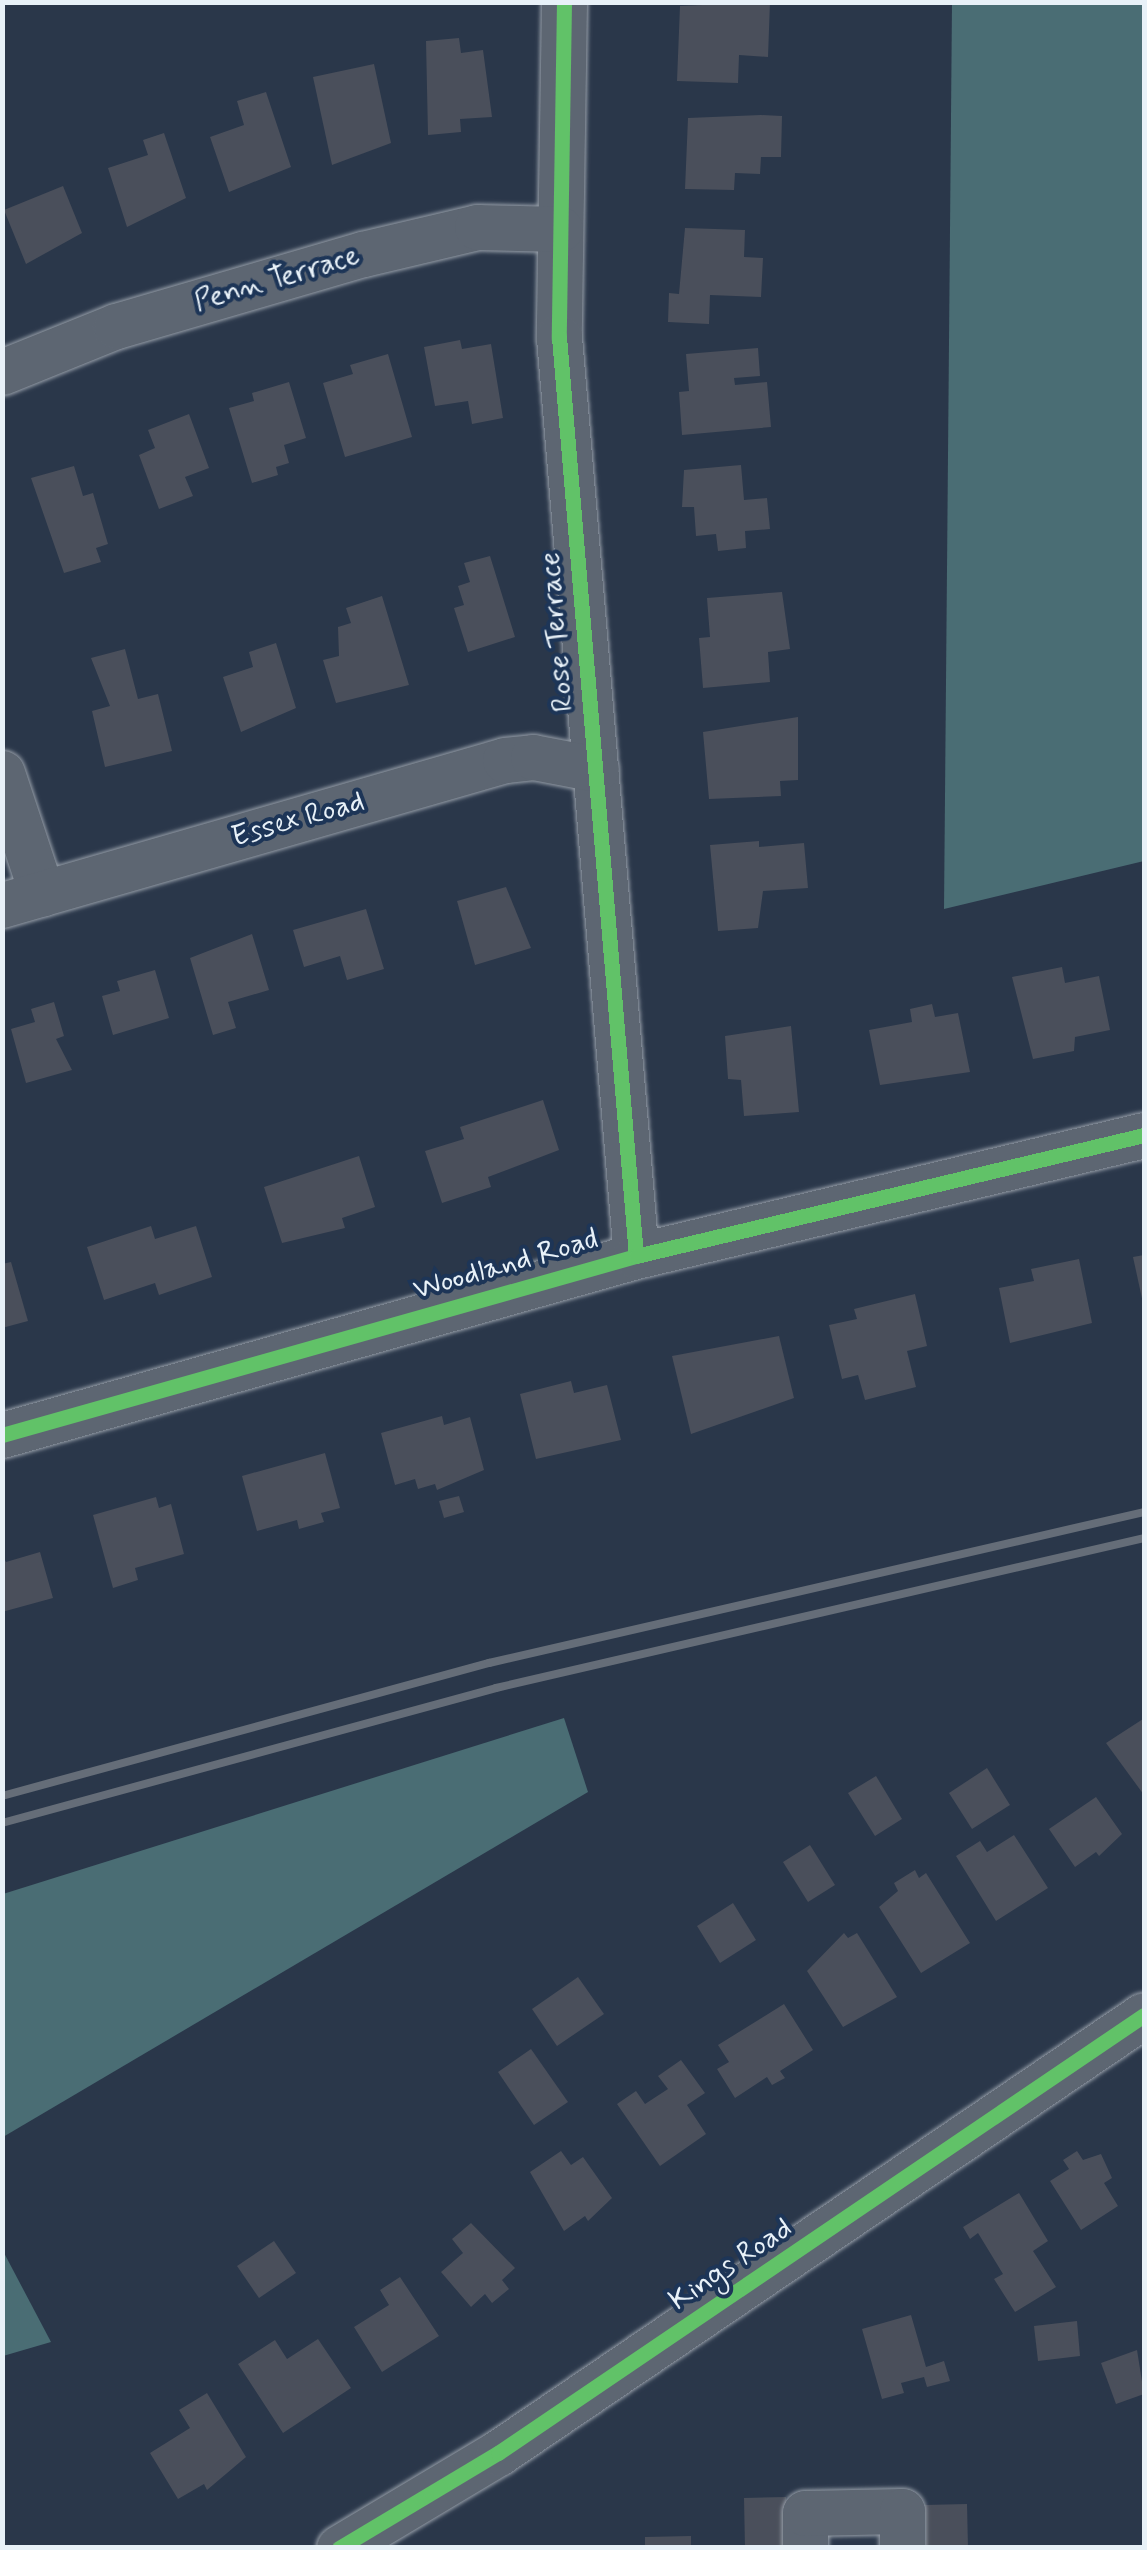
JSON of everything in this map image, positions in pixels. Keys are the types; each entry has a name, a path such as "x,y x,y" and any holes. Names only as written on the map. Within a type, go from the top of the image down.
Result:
{"street":[{"name":"Rose Terrace","path":"564,2 559,337 636,1256"},
{"name":"Penn Terrace","path":"2,372 116,326 363,254 477,227 560,228"},
{"name":"Essex Road","path":"22,900 506,760 533,756 596,769"},
{"path":"2,774 22,900"},
{"name":"Woodland Road","path":"2,1436 636,1256 1144,1136"},
{"name":"Kings Road","path":"339,2548 498,2453 1144,2015"},
{"path":"805,2548 805,2513 902,2511 902,2548"}],"green space":[{"path":"952,3 1144,3 1144,861 944,909"},
{"path":"564,1718 588,1792 3,2137 3,1894"},
{"path":"3,2251 51,2342 2,2356"}],"building":[{"path":"770,2 768,57 739,55 738,83 677,81 680,6"},
{"path":"459,38 461,53 483,50 492,117 460,119 461,132 428,135 426,41"},
{"path":"374,64 391,143 332,165 313,77"},
{"path":"266,92 291,167 229,192 210,137 244,125 237,101"},
{"path":"782,116 781,157 761,157 760,174 735,173 734,190 685,189 688,118"},
{"path":"164,133 186,198 127,227 108,168 148,155 143,140"},
{"path":"63,186 82,233 26,264 4,210"},
{"path":"685,228 745,230 744,257 763,258 761,297 710,295 709,324 668,322 669,293 679,294"},
{"path":"460,340 462,349 491,344 503,418 472,424 468,401 435,406 424,347"},
{"path":"758,348 760,376 734,378 735,385 767,382 771,427 682,435 679,392 689,391 686,354"},
{"path":"388,354 412,437 345,457 323,383 353,374 350,365"},
{"path":"289,382 306,438 284,445 289,463 276,467 278,475 252,483 229,408 254,401 252,393"},
{"path":"189,414 209,468 185,477 193,496 159,509 139,455 155,448 148,430"},
{"path":"741,465 744,500 767,498 770,529 745,531 746,548 718,551 716,534 696,536 694,507 682,507 684,470"},
{"path":"74,466 83,496 93,493 108,544 96,548 101,562 64,573 31,478"},
{"path":"490,556 515,637 468,652 454,608 464,605 458,586 470,582 464,563"},
{"path":"782,592 790,649 768,652 770,682 703,688 699,638 710,637 707,598"},
{"path":"382,596 409,685 336,703 323,660 339,656 338,627 351,623 346,608"},
{"path":"276,643 296,708 241,732 223,677 253,667 249,652"},
{"path":"125,649 138,699 158,694 172,751 105,767 92,711 110,706 91,658"},
{"path":"798,717 798,780 780,781 781,796 709,799 703,732"},
{"path":"759,841 759,847 804,843 808,888 763,891 758,928 718,931 710,845"},
{"path":"506,887 531,948 475,965 457,901"},
{"path":"366,909 384,969 347,980 340,956 304,967 293,930"},
{"path":"252,934 269,990 228,1002 236,1028 213,1035 190,958"},
{"path":"1062,967 1065,983 1099,976 1110,1030 1075,1037 1074,1051 1033,1059 1012,977"},
{"path":"155,970 169,1018 113,1035 102,996 120,991 117,981"},
{"path":"54,1002 64,1036 56,1039 72,1070 26,1083 11,1029 35,1022 31,1009"},
{"path":"932,1004 935,1017 958,1013 970,1072 880,1085 869,1030 912,1022 910,1009"},
{"path":"791,1026 799,1112 744,1116 741,1080 728,1079 725,1036"},
{"path":"543,1100 559,1150 488,1177 491,1187 442,1203 425,1151 464,1139 460,1127"},
{"path":"359,1156 375,1207 342,1218 345,1228 282,1243 264,1187"},
{"path":"151,1226 155,1239 196,1226 212,1277 159,1295 155,1283 104,1300 87,1247"},
{"path":"1144,1255 1144,1303 1143,1303 1133,1257"},
{"path":"1079,1259 1092,1323 1010,1343 999,1288 1034,1281 1031,1269"},
{"path":"11,1262 28,1321 2,1328 2,1264"},
{"path":"915,1294 927,1346 907,1351 916,1387 865,1400 858,1375 842,1379 829,1325 857,1319 854,1309"},
{"path":"779,1336 794,1398 691,1434 672,1356"},
{"path":"571,1381 574,1393 607,1385 621,1440 536,1459 520,1394"},
{"path":"442,1416 444,1425 470,1417 484,1470 437,1490 435,1484 418,1489 415,1479 395,1485 381,1433"},
{"path":"325,1453 340,1508 321,1513 324,1522 299,1529 297,1520 257,1531 242,1476"},
{"path":"459,1496 464,1512 444,1518 439,1501"},
{"path":"156,1497 159,1508 171,1504 184,1554 135,1568 138,1580 113,1588 93,1515"},
{"path":"40,1552 53,1598 2,1612 2,1555 6,1562"},
{"path":"1144,1721 1144,1795 1106,1743"},
{"path":"987,1768 1010,1805 972,1829 949,1793"},
{"path":"876,1776 902,1819 875,1836 848,1793"},
{"path":"1096,1797 1122,1834 1099,1856 1096,1852 1075,1867 1049,1829"},
{"path":"1014,1835 1048,1888 996,1921 956,1856 980,1841 987,1852"},
{"path":"810,1845 835,1885 808,1902 783,1862"},
{"path":"915,1870 919,1878 926,1873 970,1943 921,1973 879,1907 898,1891 894,1883"},
{"path":"733,1903 756,1940 720,1963 697,1926"},
{"path":"844,1933 848,1938 857,1933 897,1997 843,2027 807,1971"},
{"path":"578,1977 604,2014 557,2046 532,2009"},
{"path":"784,2004 813,2050 780,2071 785,2078 772,2085 767,2077 735,2098 717,2069 729,2062 718,2045"},
{"path":"531,2049 568,2102 534,2125 498,2072"},
{"path":"681,2060 705,2093 687,2105 706,2134 660,2166 617,2104 636,2091 645,2104 668,2089 658,2076"},
{"path":"561,2151 571,2165 583,2157 612,2198 588,2221 585,2216 564,2231 530,2172"},
{"path":"1077,2151 1083,2160 1101,2154 1112,2178 1104,2183 1118,2206 1081,2230 1050,2181 1069,2169 1063,2160"},
{"path":"1019,2193 1048,2241 1033,2251 1056,2287 1015,2312 994,2279 1003,2274 978,2233 970,2239 963,2227"},
{"path":"471,2223 515,2268 502,2280 509,2289 492,2303 485,2294 471,2307 441,2272 463,2253 452,2239"},
{"path":"274,2241 296,2273 259,2298 237,2266"},
{"path":"400,2277 439,2336 382,2372 354,2327 389,2305 380,2290"},
{"path":"911,2315 926,2367 944,2361 950,2381 927,2387 924,2377 901,2383 904,2393 882,2399 862,2329"},
{"path":"1077,2321 1080,2356 1038,2361 1034,2326"},
{"path":"318,2339 351,2388 283,2433 238,2364 275,2340 287,2359"},
{"path":"1137,2350 1144,2394 1116,2404 1101,2363"},
{"path":"207,2393 246,2457 207,2490 204,2484 178,2499 150,2453 190,2428 179,2410"},
{"path":"786,2497 787,2548 745,2548 744,2498"},
{"path":"967,2504 968,2548 926,2548 925,2505"},
{"path":"691,2536 691,2548 645,2548 645,2537"}],"railway":[{"path":"2,1796 489,1663 1144,1512"},
{"path":"2,1823 496,1688 1144,1538"}],"cycle path":[{"path":"564,2 559,337 636,1256"},
{"path":"2,1435 636,1256 1144,1135"},
{"path":"339,2548 498,2453 1144,2015"}]}
